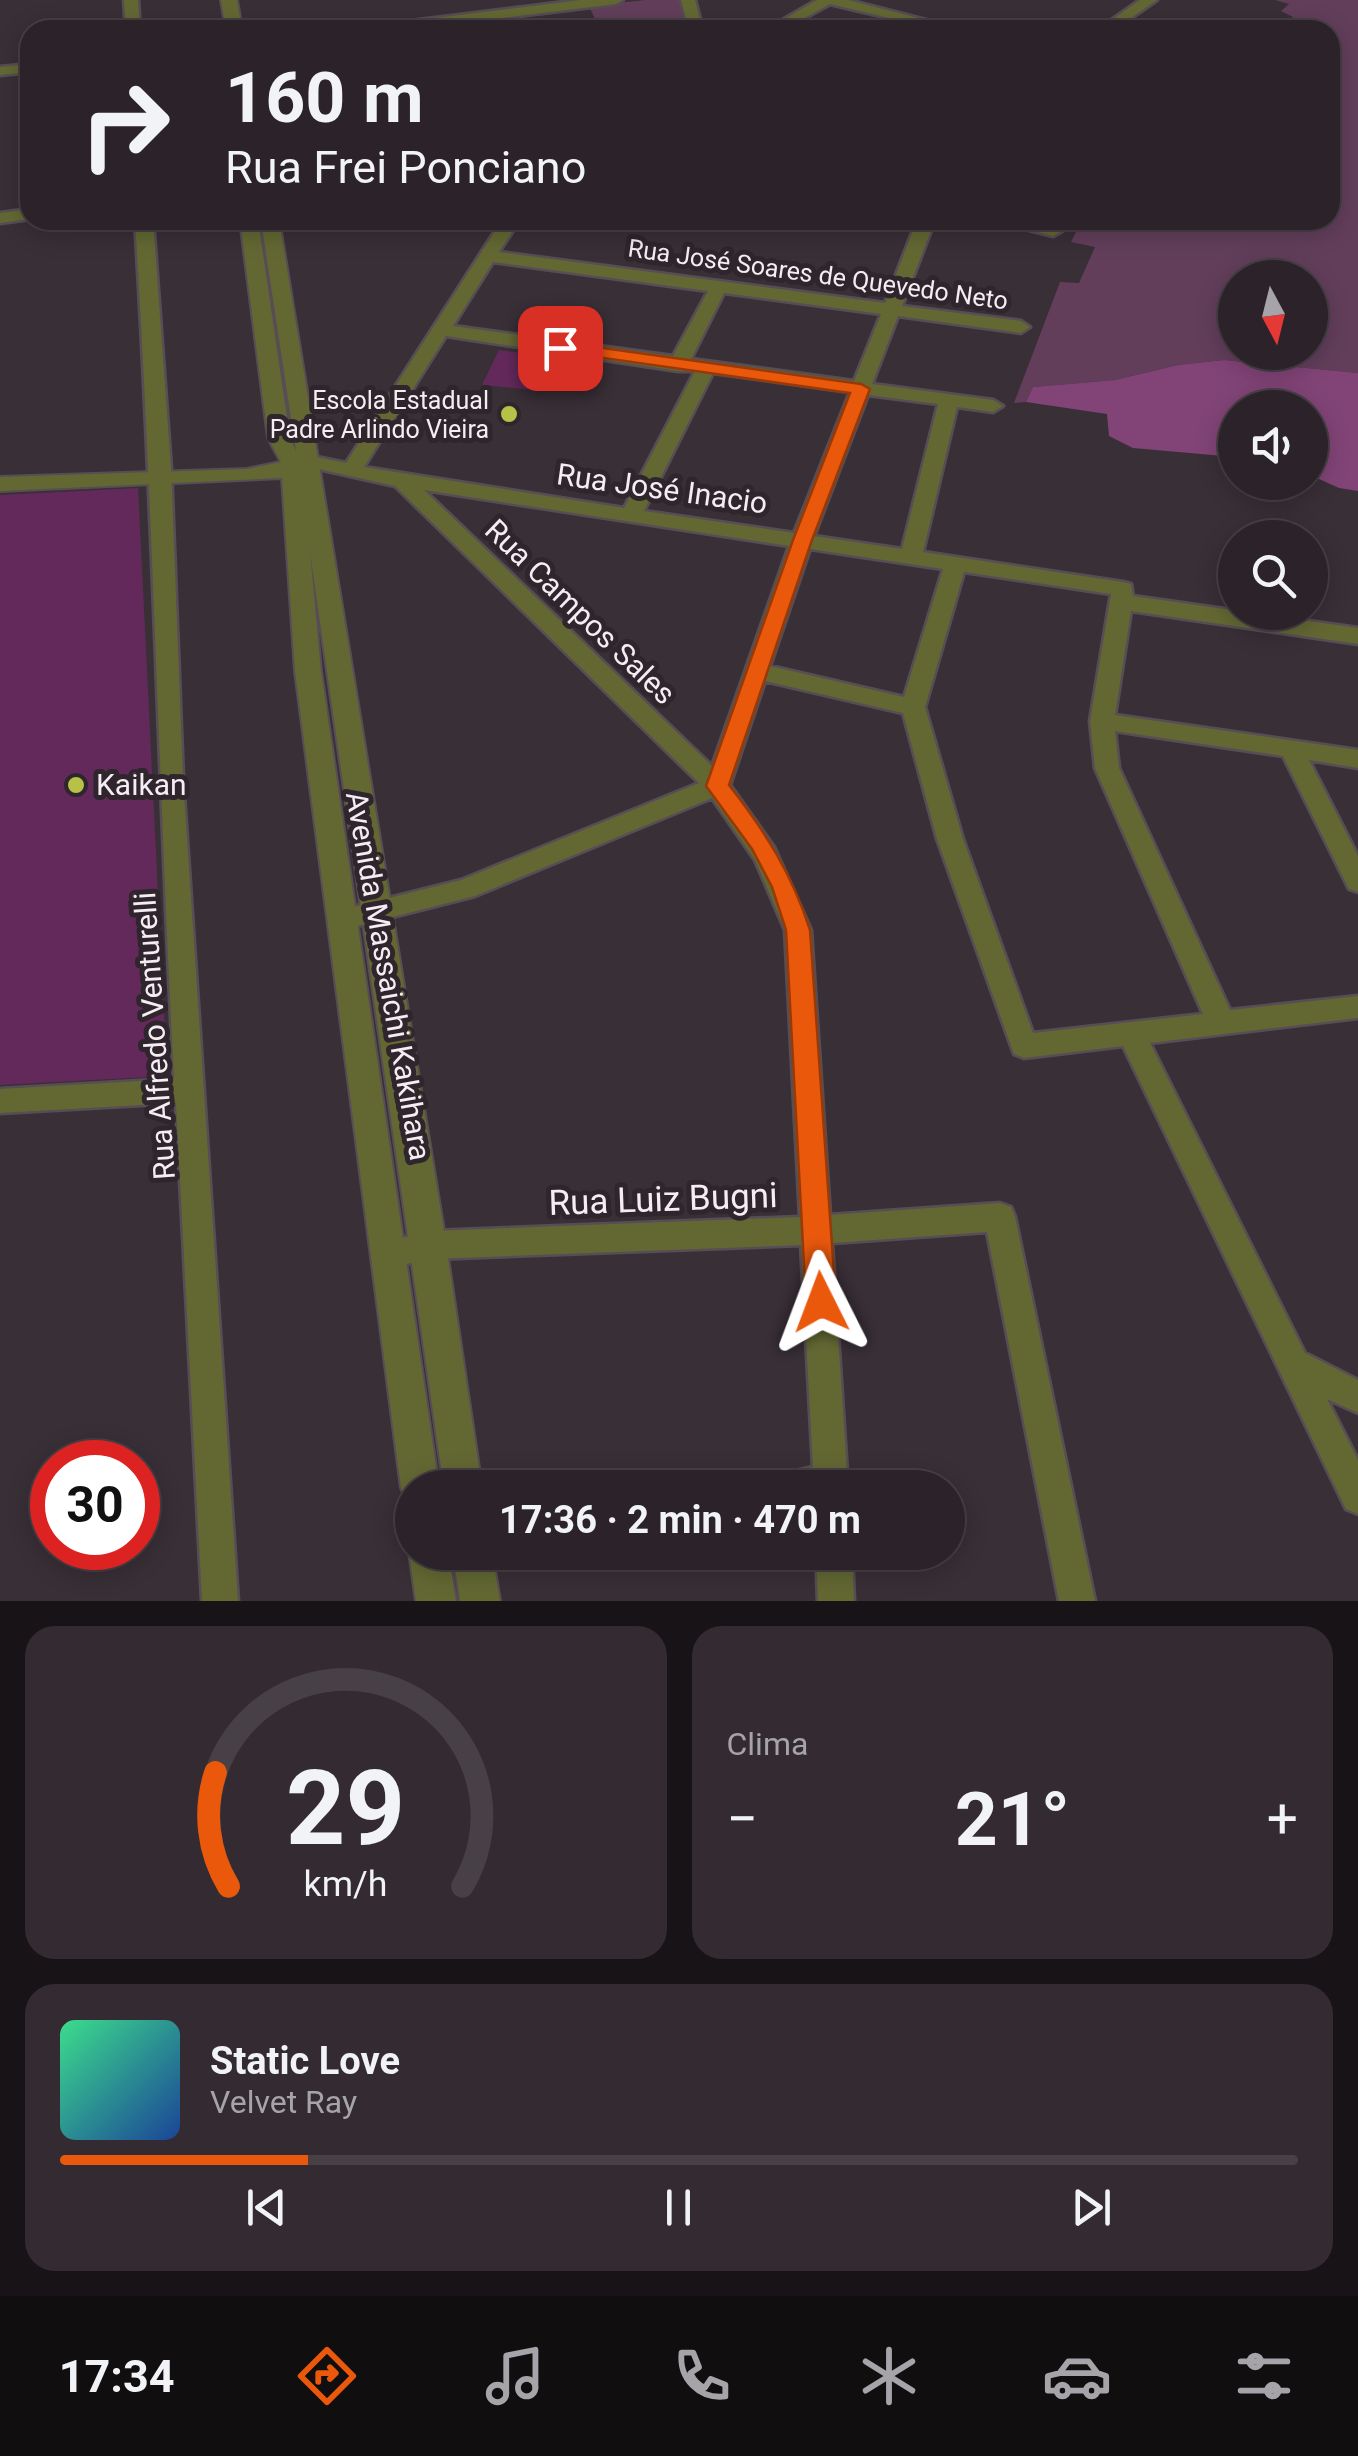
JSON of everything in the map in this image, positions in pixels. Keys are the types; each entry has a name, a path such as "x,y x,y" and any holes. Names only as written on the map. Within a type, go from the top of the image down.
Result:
{"street":[{"path":"511,20 580,2 616,0"},
{"path":"790,20 829,0 915,20"},
{"path":"1119,20 1150,0"},
{"name":"Rua Alfredo Venturelli","path":"145,230 162,473 171,779 220,1601"},
{"name":"Avenida Massaichi Kakihara","path":"250,230 279,438 298,462 308,671 345,918 418,1470"},
{"name":"Avenida Massaichi Kakihara","path":"271,230 298,462 379,913 432,1245 461,1470"},
{"path":"350,472 505,230"},
{"path":"345,918 379,913 466,889 717,786 760,672 802,540 922,230"},
{"path":"1047,230 1052,231"},
{"name":"Rua José Soares de Quevedo Neto","path":"488,256 1021,327"},
{"path":"678,365 719,286"},
{"path":"442,330 992,406"},
{"path":"631,514 705,369"},
{"path":"912,558 949,399"},
{"name":"Rua José Inacio","path":"0,473 266,474 298,462 402,482 912,558 1358,636"},
{"name":"Rua José Inacio","path":"0,484 162,473"},
{"name":"Rua Campos Sales","path":"402,482 717,786 761,843 784,887 798,930 829,1470"},
{"path":"956,566 914,707 950,839 1024,1046 1358,1008"},
{"path":"1122,596 1102,722 1107,768 1221,1022"},
{"path":"760,672 914,707"},
{"path":"1102,722 1358,759"},
{"path":"1292,750 1358,882"},
{"path":"1130,1031 1358,1497"},
{"path":"0,1101 191,1090"},
{"name":"Rua Luiz Bugni","path":"390,1253 432,1245 817,1230 1000,1217 1077,1601"},
{"path":"1296,1365 1358,1397"},
{"path":"431,1570 436,1601"},
{"path":"475,1570 480,1601"},
{"path":"835,1570 836,1601"}],"shaded area":[{"path":"680,0 686,20 595,20 589,6"},
{"path":"1275,0 1358,0 1358,373 1327,370 1328,260 1218,260 1218,361 1178,365 1115,380 1033,387 1026,402 1014,403 1060,282 1079,283 1095,247 1071,242 1077,230 1340,230 1340,20 1289,20 1293,17 1281,11 1289,4"},
{"path":"1218,361 1218,370 1358,373 1358,491 1328,483 1328,390 1218,390 1218,456 1133,448 1109,436 1107,414 1026,402 1033,387 1115,380 1178,365"}],"building":[{"path":"499,350 561,358 547,391 482,385"},
{"name":"Kaikan","path":"138,488 167,1076 0,1085 0,495"}],"place":[{"name":"Escola Estadual Padre Arlindo Vieira","path":"509,414"},
{"name":"Kaikan","path":"76,785"}],"route":[{"path":"560,348 861,389 802,540 760,672 717,786 761,843 784,887 798,930 821,1302"}]}
